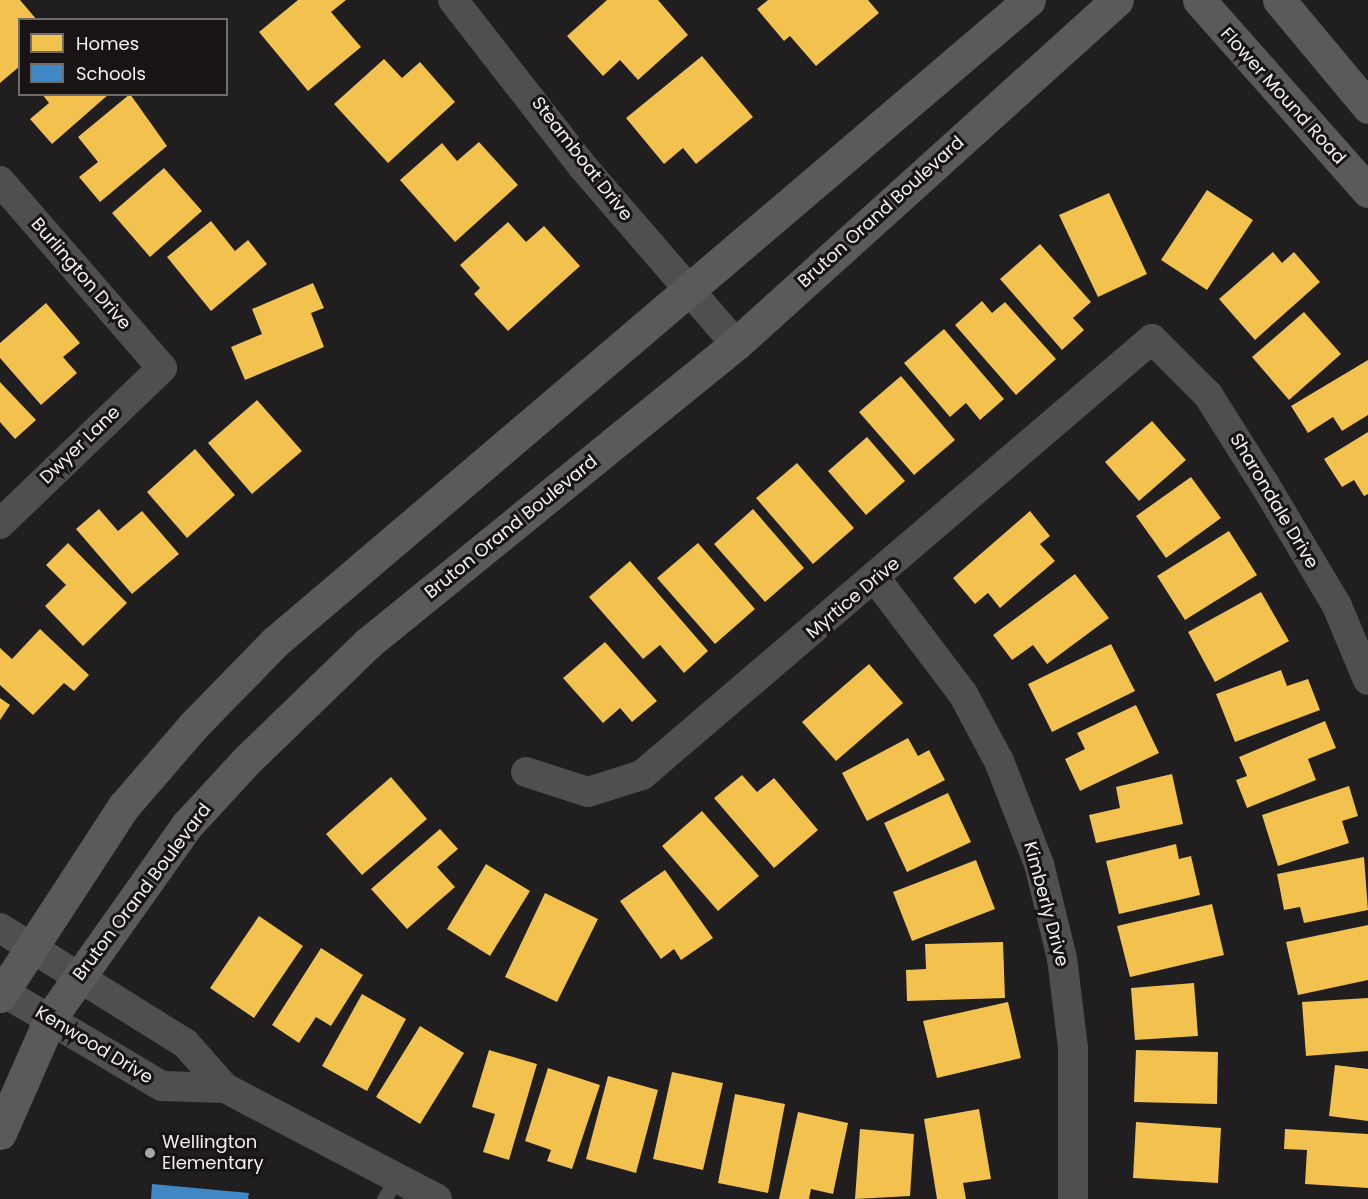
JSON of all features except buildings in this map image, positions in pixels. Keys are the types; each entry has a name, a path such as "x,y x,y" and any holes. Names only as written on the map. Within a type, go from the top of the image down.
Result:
{"main road":[{"path":"1,992 124,806 192,726 275,642 1029,0"},
{"name":"Bruton Orand Boulevard","path":"0,1133 51,1017 187,825 329,678 736,344 1118,0"},
{"name":"Flower Mound Road","path":"1198,0 1368,191"},
{"path":"1279,0 1368,106"}],"street":[{"name":"Steamboat Drive","path":"453,0 583,167 736,344"},
{"name":"Burlington Drive","path":"0,181 162,368"},
{"name":"Myrtice Drive","path":"526,772 588,792 642,775 876,579 1152,339"},
{"name":"Sharondale Drive","path":"1152,339 1215,405 1337,606 1368,680"},
{"name":"Dwyer Lane","path":"0,524 162,368"},
{"name":"Kimberly Drive","path":"876,579 963,694 999,761 1039,864 1062,958 1073,1048 1073,1199"},
{"name":"Kenwood Drive","path":"0,928 31,944 185,1043 225,1088 389,1190 437,1199"},
{"name":"Kenwood Drive","path":"1,992 51,1017 162,1086 225,1088"}],"place":[{"name":"Wellington Elementary","path":"150,1153"}]}
